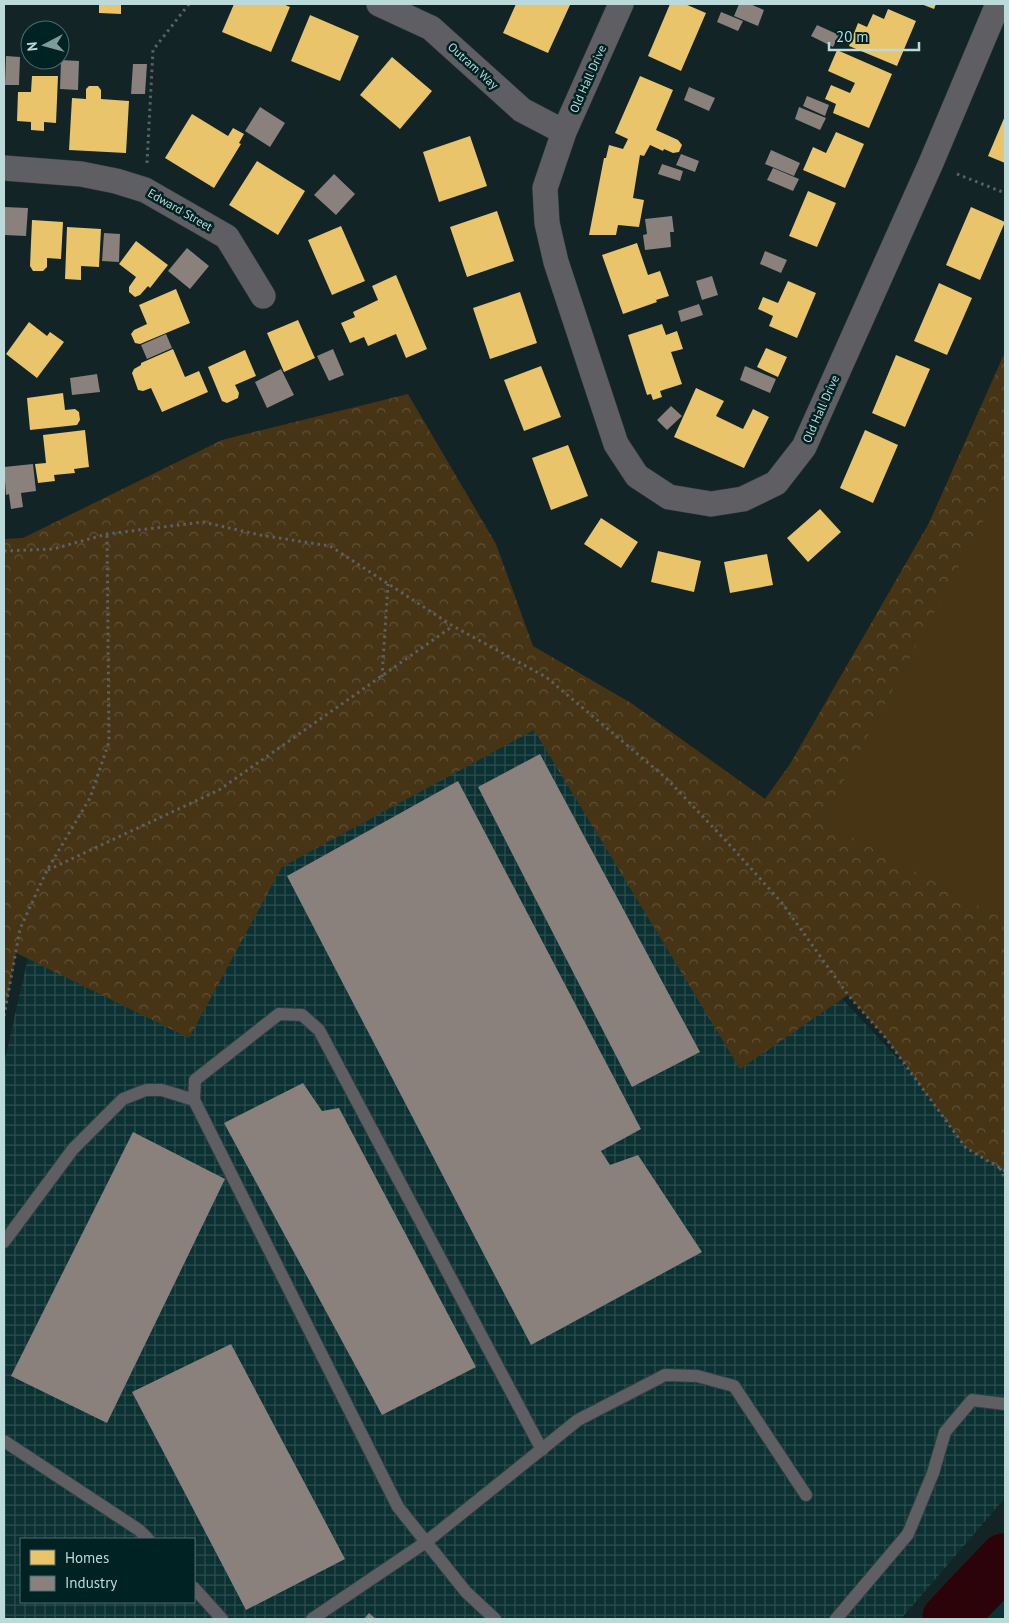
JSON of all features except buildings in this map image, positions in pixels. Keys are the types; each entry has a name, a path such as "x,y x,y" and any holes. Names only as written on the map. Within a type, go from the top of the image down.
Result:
{"street":[{"name":"Outram Way","path":"380,4 431,28 522,110 564,132"},
{"name":"Old Hall Drive","path":"621,4 564,132 546,188 547,224 556,262 616,444 637,476 669,498 712,504 743,500 776,483 804,447 931,163 998,4"},
{"name":"Edward Street","path":"4,168 82,174 146,190 227,237 263,296"}],"lane":[{"path":"495,1619 466,1592 398,1507 194,1100 195,1080 279,1014 302,1016 319,1030 542,1450"},
{"path":"4,1242 73,1149 123,1099 146,1090 162,1090 194,1100"},
{"path":"312,1619 426,1542 578,1420 665,1375 698,1376 734,1386 806,1496"},
{"path":"836,1619 908,1534 933,1473 945,1432 972,1400 1005,1404"},
{"path":"4,1441 139,1530 147,1538"},
{"path":"195,1589 222,1619"}],"path":[{"path":"146,190 153,50 189,4"},
{"path":"931,163 1005,193"},
{"path":"4,551 54,549 107,534 203,522 330,546 453,626 546,677 666,778 728,842 782,903 848,995 885,1037 966,1148 1005,1171"},
{"path":"4,1016 20,929 47,870 90,798 109,742 107,534"},
{"path":"382,677 388,584"},
{"path":"47,870 218,790 453,626"},
{"path":"999,1168 1005,1179"}],"shaded area":[{"path":"540,718 832,988 1005,1174 1005,1498 901,1619 4,1619 4,1063 30,949 283,854"},
{"path":"1005,1594 1005,1619 982,1619"}],"green space":[{"path":"1005,352 1005,1171 966,1148 885,1037 848,995 740,1069 534,730 282,867 189,1038 16,953 4,1016 4,539 23,538 222,440 408,394 496,544 533,646 631,703 765,799 790,764 929,523"},
{"path":"1005,481 1005,920 822,821"}],"waterway":[{"path":"949,1619 1005,1560"}]}
